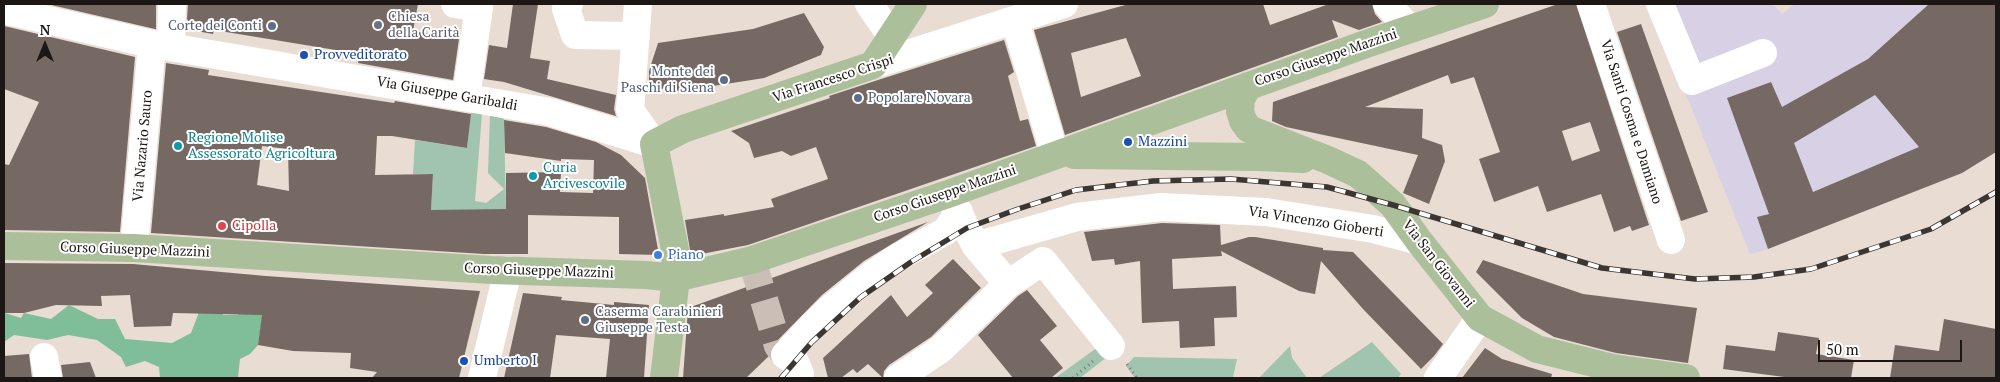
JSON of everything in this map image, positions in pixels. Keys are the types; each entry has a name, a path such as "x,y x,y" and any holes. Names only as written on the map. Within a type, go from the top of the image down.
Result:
{"main road":[{"name":"Corso Giuseppe Mazzini","path":"4,246 134,248 676,278 752,260 953,203 1055,155 1485,4"},
{"path":"873,65 911,5"},
{"name":"Via Francesco Crispi","path":"654,144 683,129 873,65"},
{"name":"Via San Giovanni","path":"1248,86 1241,99 1240,111 1243,121 1249,129 1358,174 1393,205 1480,318 1537,348 1612,373 1686,378"},
{"path":"654,144 675,250 676,278 664,378"},
{"name":"Corso Giuseppe Mazzini","path":"1055,155 1259,156 1328,160"}],"street":[{"name":"Via Nazario Sauro","path":"134,248 161,46 172,4"},
{"path":"455,4 479,8 466,97"},
{"path":"569,4 566,9 575,35 636,36"},
{"path":"638,4 630,110 654,144"},
{"path":"869,4 892,37"},
{"name":"Via Francesco Crispi","path":"873,65 1064,4"},
{"path":"1387,4 1410,29"},
{"name":"Via Santi Cosma e Damiano","path":"1591,4 1670,240"},
{"path":"1660,4 1692,81 1763,54"},
{"name":"Via Giuseppe Garibaldi","path":"4,10 161,46 550,112 654,144"},
{"path":"1015,21 1055,155"},
{"path":"953,203 976,246 1008,284"},
{"path":"800,374 795,362 785,355 832,307 874,274 900,256 946,230 953,203"},
{"name":"Via Vincenzo Gioberti","path":"976,246 1077,217 1161,207 1266,212 1373,229 1419,241"},
{"path":"898,378 941,349 1008,284 1043,261 1119,355"},
{"path":"482,378 508,270"},
{"path":"1438,378 1480,318"}],"path":[{"path":"1119,355 1137,378"}],"shaded area":[{"path":"1677,4 1773,4 1782,14 1795,4 1996,4 1996,152 1962,173 1768,249 1750,254 1653,12"}],"green space":[{"path":"471,112 482,114 475,201 486,203 504,189 488,173 490,115 504,119 506,209 430,227 433,174 413,174 415,140 467,148"},
{"path":"221,298 223,315 238,315 240,309 264,306 258,345 250,354 240,359 238,378 160,378 159,367 145,361 126,367 121,357 97,340 68,335 47,340 14,335 4,342 5,313 21,318 24,313 51,319 69,305 98,319 115,319 125,339 172,343 191,333 198,315 199,302"},
{"path":"1372,342 1401,374 1398,378 1319,378"},
{"path":"1290,346 1292,358 1307,378 1259,378"},
{"path":"1098,347 1107,357 1080,378 1055,378"},
{"path":"1134,357 1237,359 1233,377 1237,378 1135,378 1126,366"}],"building":[{"path":"47,4 156,4 156,29 155,29"},
{"path":"188,4 418,4 413,31 459,39 453,80 358,63 360,54 214,30 213,34 196,31 187,19"},
{"path":"513,4 538,4 530,58 550,61 547,79 616,95 614,109 616,116 504,82 484,79 489,45 507,48"},
{"path":"1129,4 1263,4 1270,25 1329,4 1372,4 1375,14 1382,22 1359,30 1332,20 1338,37 1065,135 1034,30","holes":["1126,38 1141,76 1081,97 1071,53"]},
{"path":"1558,4 1576,4 1649,225 1632,231 1630,226 1614,232 1601,194 1547,212 1538,186 1494,202 1479,159 1500,152 1474,77 1451,84 1448,75 1365,107 1423,109 1422,138 1442,145 1445,161 1429,204 1403,193 1418,155 1286,127 1272,121 1273,102","holes":["1590,122 1600,151 1572,161 1562,131"]},
{"path":"1929,4 1996,4 1996,152 1962,173 1768,249 1757,217 1769,214 1727,98 1771,82 1782,107 1868,59","holes":["1875,95 1919,147 1813,192 1794,143"]},
{"path":"804,13 824,47 821,55 764,78 675,92 674,90 655,88 649,83 649,71 658,43 753,29"},
{"path":"1641,24 1708,212 1681,221 1617,32"},
{"path":"4,26 135,57 120,232 4,230 4,164 9,165 39,102 4,89"},
{"path":"1004,40 1014,72 1008,76 1020,121 1028,119 1036,146 748,245 691,256 685,220 724,214 724,216 774,207 771,199 828,179 816,147 791,156 782,151 754,158 749,143 731,131 830,98 829,96"},
{"path":"166,63 209,70 208,75 394,103 395,101 471,114 467,148 392,136 377,136 375,175 433,174 431,210 506,209 506,173 561,172 560,192 593,193 594,160 561,159 561,161 505,153 504,120 546,127 596,142 621,155 645,178 659,255 619,254 619,217 528,215 528,254 484,254 151,233","holes":["262,146 288,149 289,191 257,185"]},
{"path":"928,222 864,261 822,295 774,344 770,355 746,378 683,378 688,308"},
{"path":"1162,223 1220,225 1221,245 1255,237 1323,248 1323,250 1353,252 1443,344 1421,369 1363,309 1321,261 1315,294 1299,291 1221,251 1222,256 1172,259 1173,289 1236,286 1237,317 1214,318 1215,346 1180,348 1179,321 1142,323 1140,261 1115,265 1114,259 1092,261 1084,232"},
{"path":"953,259 981,288 931,337 889,365 884,371 883,378 868,364 857,373 853,369 841,378 828,378 823,358 891,295 907,317 933,293 925,285"},
{"path":"1483,260 1583,294 1697,308 1688,363 1616,353 1554,337 1522,318 1476,272"},
{"path":"4,263 133,264 266,276 480,291 459,378 372,378 377,372 350,368 351,353 293,351 258,345 262,315 173,313 171,326 134,327 130,295 101,296 102,306 56,305 24,313 4,313"},
{"path":"1027,290 1057,326 1040,340 1063,368 1051,378 1013,378 978,335 1018,296"},
{"path":"523,293 562,297 561,300 614,305 614,302 649,305 644,378 606,378 610,339 556,335 550,378 504,378"},
{"path":"1944,319 1996,329 1996,378 1890,378 1895,345 1939,351"},
{"path":"1778,332 1819,338 1816,354 1854,360 1851,378 1792,378 1723,369 1726,345 1775,351"},
{"path":"1485,348 1502,359 1552,374 1551,378 1462,378"},
{"path":"29,354 32,378 4,378 4,356"},
{"path":"90,362 96,378 63,378 61,365"}],"tunnel":[{"path":"752,260 778,346 785,355"}],"railway":[{"path":"781,378 812,342 861,297 911,262 967,228 1076,190 1153,181 1231,179 1327,187 1602,268 1695,279 1754,277 1811,269 1931,229 1996,192"}],"place":[{"name":"Chiesa della Carità","path":"378,25"},
{"name":"Corte dei Conti","path":"272,26"},
{"name":"Provveditorato","path":"304,55"},
{"name":"Monte dei Paschi di Siena","path":"724,80"},
{"name":"Popolare Novara","path":"858,98"},
{"name":"Mazzini","path":"1128,142"},
{"name":"Regione Molise Assessorato Agricoltura","path":"178,146"},
{"name":"Curia Arcivescovile","path":"533,176"},
{"name":"Cipolla","path":"222,226"},
{"name":"Piano","path":"658,255"},
{"name":"Caserma Carabinieri Giuseppe Testa","path":"585,320"},
{"name":"Umberto I","path":"464,361"}]}
